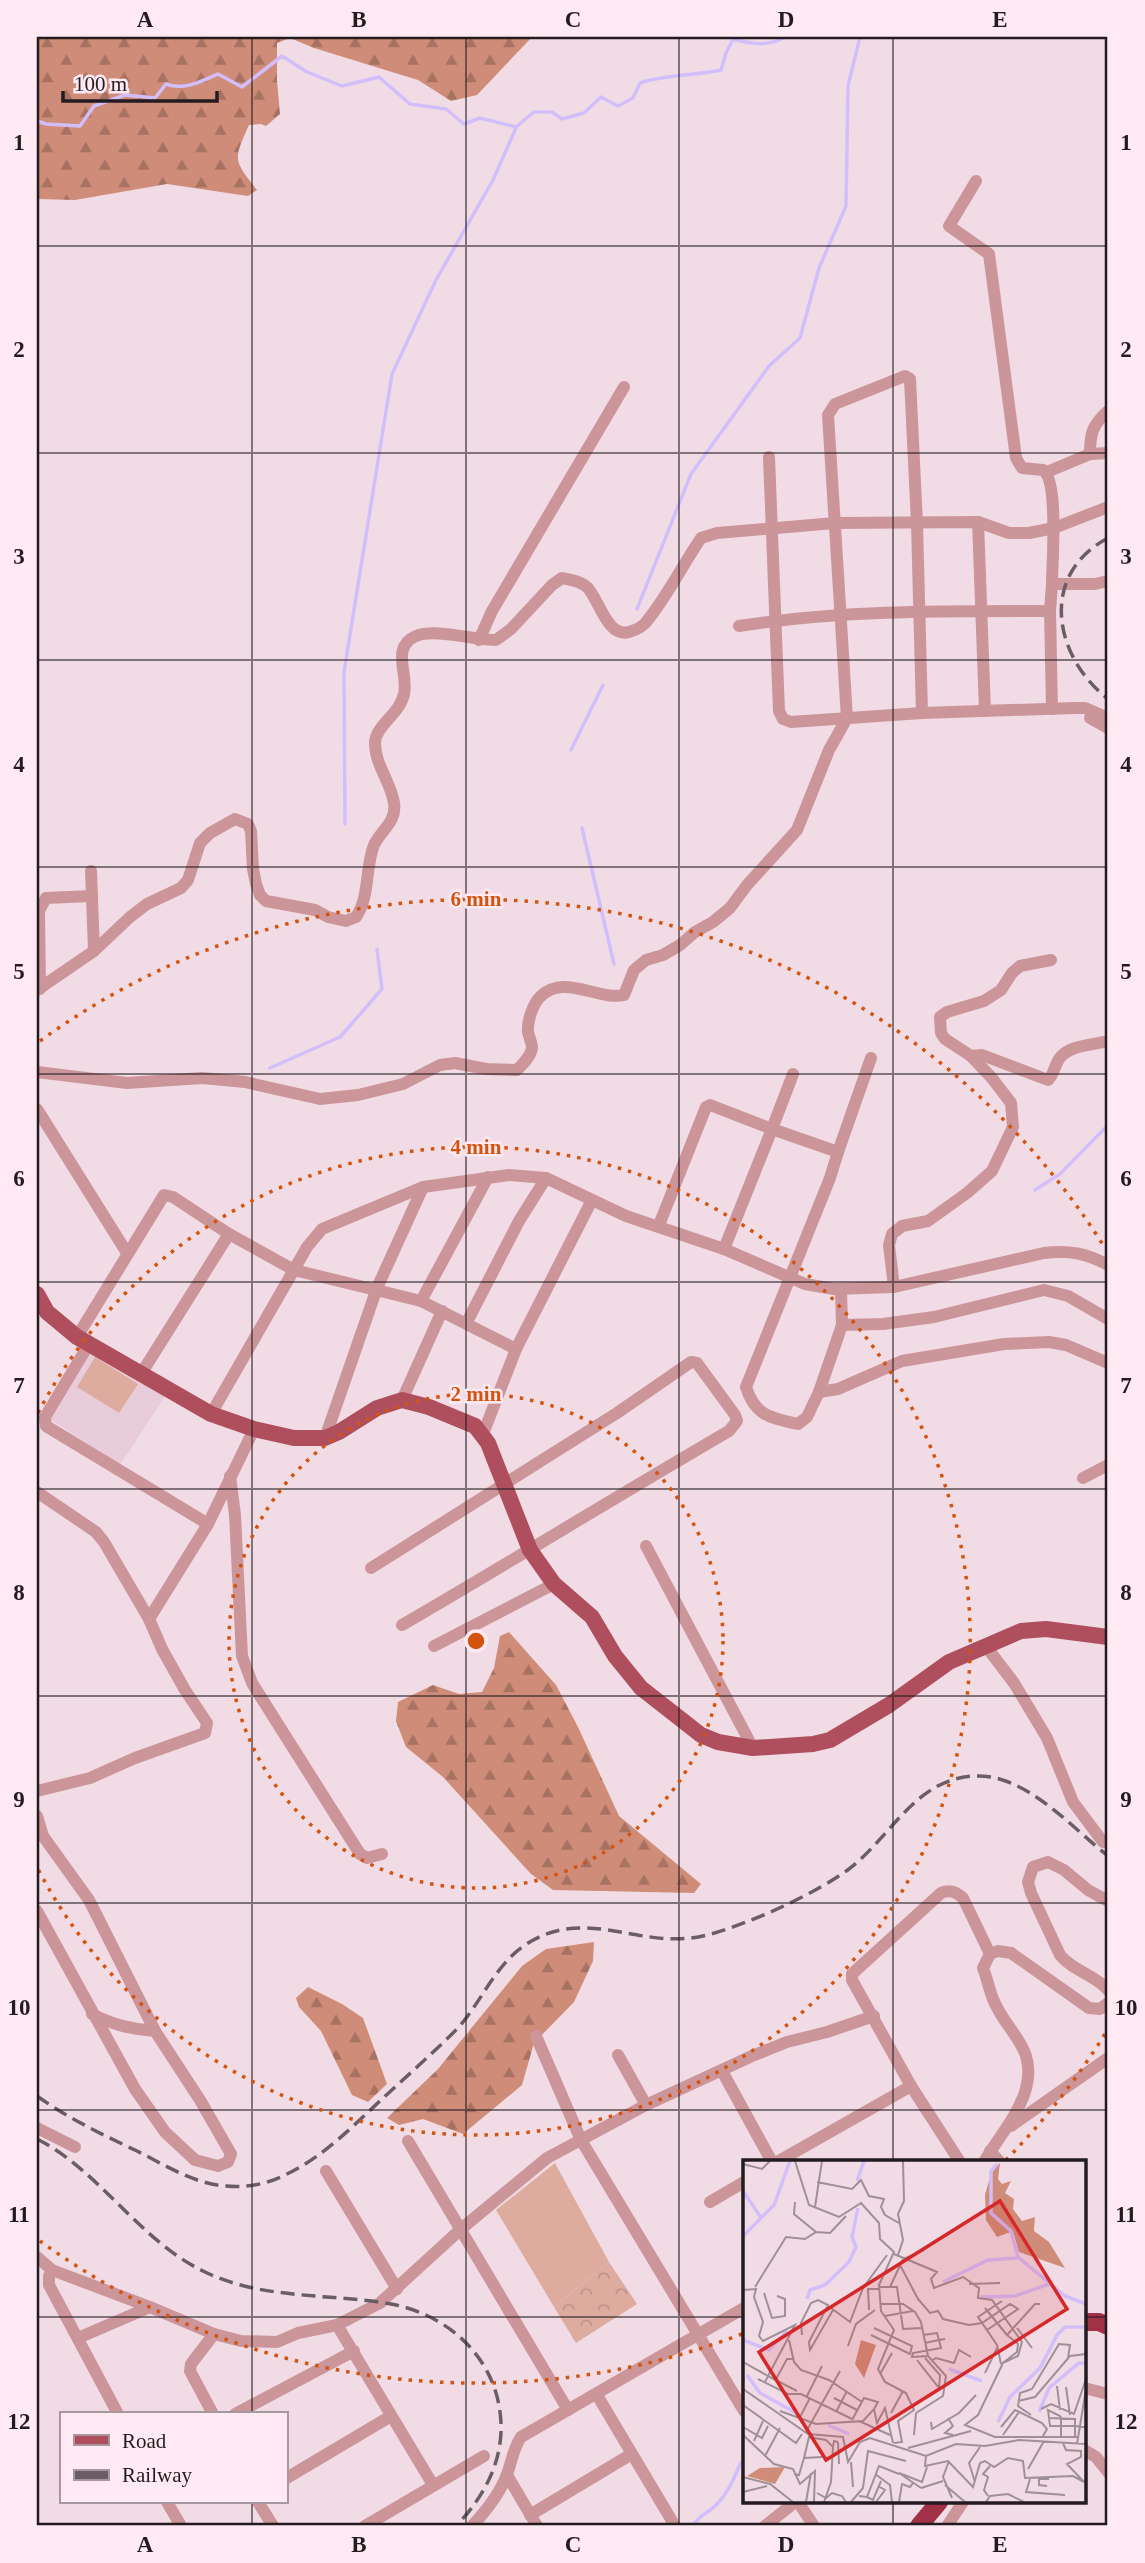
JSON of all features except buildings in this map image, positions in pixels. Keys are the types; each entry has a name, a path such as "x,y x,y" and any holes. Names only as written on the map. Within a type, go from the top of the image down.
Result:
{"highway":[{"path":"1086,2322 1099,2322 1108,2326"},
{"path":"919,2526 937,2504"}],"main road":[{"path":"37,1294 42,1315 211,1414 254,1429 294,1438 325,1438 339,1433 377,1408 401,1401 429,1407 475,1426 483,1434 530,1550 554,1584 592,1617 615,1657 642,1688 701,1735 718,1742 753,1748 813,1744 830,1740 889,1705 949,1662 1021,1631 1045,1629 1108,1637"}],"street":[{"path":"976,181 949,226 989,254 1016,458 1022,468 1047,472 1090,454 1108,453"},
{"path":"37,1072 127,1083 202,1078 245,1082 320,1100 358,1095 402,1084 440,1065 455,1063 486,1069 517,1070 527,1060 532,1048 527,1028 533,1008 541,996 554,988 576,987 614,997 624,995 634,970 646,960 680,946 730,908 797,830 829,750 847,718 829,411 835,404 905,376 910,379 922,713"},
{"path":"480,640 492,611 624,387"},
{"path":"1090,454 1093,427 1108,411"},
{"path":"769,457 779,711 783,719 791,722 922,713 1075,708 1086,708 1108,718"},
{"path":"1047,472 1050,478 1054,528 1050,611 1052,709"},
{"path":"39,990 94,951 146,904 181,888 188,880 200,843 210,833 235,819 248,824 251,831 256,884 260,895 266,901 315,910 345,921 356,917 362,903 376,841 384,834 395,812 392,792 382,773 375,741 382,726 392,717 404,697 401,657 404,647 416,636 434,634 496,640 511,629 552,585 562,578 576,580 587,588 615,630 624,634 634,631 644,625 669,592 701,538 728,531 835,523 978,522 1009,533 1029,533 1054,528 1108,508"},
{"path":"978,522 985,710"},
{"path":"1052,584 1095,584 1108,581"},
{"path":"739,626 776,620 841,616 1050,611"},
{"path":"1075,708 1108,728"},
{"path":"91,871 94,951"},
{"path":"39,990 38,911 41,904 47,898 92,896"},
{"path":"894,1287 889,1245 895,1230 928,1221 992,1171 1013,1126 1011,1103 971,1056 945,1039 941,1033 940,1017 947,1012 984,1000 1001,990 1012,972 1020,966 1051,960"},
{"path":"971,1056 982,1055 1041,1080 1048,1080 1059,1058 1068,1050 1108,1041"},
{"path":"841,1290 842,1325 807,1418 798,1424 772,1419 755,1408 746,1387 830,1178 871,1058"},
{"path":"724,1249 793,1074"},
{"path":"659,1225 708,1105 838,1152"},
{"path":"37,1109 41,1126 127,1253"},
{"path":"211,1414 307,1247 322,1229 423,1187 509,1175 546,1178 626,1216 724,1249 789,1278 805,1284 841,1290 894,1287 1044,1253 1066,1251 1092,1256 1108,1265"},
{"path":"421,1301 488,1177"},
{"path":"467,1322 520,1221 546,1178"},
{"path":"325,1438 377,1289 423,1187"},
{"path":"208,1524 46,1426 45,1417 127,1253 164,1195 173,1197 229,1234 294,1270 421,1301 516,1349"},
{"path":"483,1434 516,1349 592,1200"},
{"path":"141,1374 229,1234"},
{"path":"842,1325 883,1324 934,1317 1044,1290 1068,1296 1108,1319"},
{"path":"401,1401 442,1311"},
{"path":"819,1392 838,1389 902,1361 1004,1344 1049,1342 1066,1345 1108,1363"},
{"path":"371,1568 504,1485 691,1362 697,1363 735,1415 737,1421 729,1432 570,1523 530,1550 402,1625"},
{"path":"149,1619 208,1524 254,1429"},
{"path":"1083,1478 1108,1465"},
{"path":"230,1476 235,1515 242,1656 252,1683 360,1854 367,1858 382,1854"},
{"path":"37,1492 96,1532 149,1619 162,1649 207,1723 205,1733 135,1758 90,1778 37,1791"},
{"path":"646,1546 753,1748"},
{"path":"434,1646 554,1584"},
{"path":"985,1645 1014,1683 1047,1738 1073,1802 1103,1842"},
{"path":"37,1816 43,1836 89,1900 155,2031 231,2154 228,2162 218,2166 195,2160 165,2132 135,2089 37,1911"},
{"path":"1108,1901 1087,1890 1064,1870 1048,1862 1033,1867 1029,1875 1031,1893 1060,1955 1066,1963 1108,1990"},
{"path":"959,2160 911,2086 874,2015 852,1980 853,1971 941,1893 953,1891 963,1898 990,1954"},
{"path":"987,2157 1024,2093 1028,2077 1025,2052 993,2001 983,1968 990,1954 998,1951 1011,1953 1089,2008 1100,2010 1108,2003"},
{"path":"92,2014 110,2024 132,2030 155,2031"},
{"path":"37,2257 52,2270 214,2334 241,2341 277,2342 298,2333 337,2325 370,2309 397,2289 461,2229 547,2158 646,2105 787,2042 827,2032 874,2015"},
{"path":"536,2036 581,2140 743,2410"},
{"path":"618,2055 646,2105"},
{"path":"1002,2133 1108,2059"},
{"path":"722,2071 774,2160"},
{"path":"779,2160 911,2086"},
{"path":"37,2128 75,2147"},
{"path":"408,2141 568,2410"},
{"path":"326,2171 397,2289"},
{"path":"710,2202 743,2183"},
{"path":"52,2270 49,2285 117,2412"},
{"path":"78,2338 150,2307"},
{"path":"472,2526 488,2510 507,2475 513,2450 521,2437 743,2309"},
{"path":"337,2325 433,2485"},
{"path":"212,2412 190,2371 191,2364 214,2334"},
{"path":"239,2412 354,2351"},
{"path":"1086,2388 1108,2394"},
{"path":"597,2395 630,2455 675,2526"},
{"path":"287,2478 391,2416"},
{"path":"1086,2451 1096,2457 1108,2473"},
{"path":"507,2475 533,2521 630,2455"},
{"path":"365,2526 484,2456"},
{"path":"168,2504 181,2526"},
{"path":"259,2504 273,2526"},
{"path":"765,2526 794,2504"},
{"path":"798,2504 814,2526"},
{"path":"947,2526 962,2504"}],"shaded area":[{"path":"94,1348 169,1390 120,1465 50,1419"}],"green space":[{"path":"37,37 532,37 477,95 451,101 418,80 290,38 277,43 280,114 266,126 249,125 238,153 243,172 257,190 248,196 167,184 75,200 37,199"},
{"path":"95,1357 138,1384 119,1413 77,1387"},
{"path":"509,1632 556,1685 619,1816 701,1884 694,1893 553,1890 531,1874 443,1777 406,1747 396,1721 398,1702 433,1685 459,1694 482,1692 494,1668 500,1636"},
{"path":"594,1942 593,1961 574,2002 534,2043 522,2085 463,2134 423,2119 399,2125 387,2118 438,2069 522,1966 546,1949"},
{"path":"308,1987 363,2018 387,2084 368,2102 352,2095 321,2031 299,2007 296,1998"},
{"path":"555,2163 609,2262 554,2307 496,2210"},
{"path":"609,2262 637,2304 576,2343 554,2307"}],"waterway":[{"path":"37,121 80,126 94,106 125,95 155,98 166,84 186,86 218,74 242,87 282,56 307,72 342,86 379,77 410,104 446,109 464,124 480,118 516,127 534,112 552,112 562,119 584,113 601,97 618,106 633,98 640,83 721,70 733,39 760,44 785,37"},
{"path":"637,609 691,474 769,366 800,338 819,268 846,206 848,86 860,37"},
{"path":"345,824 344,672 392,374 436,280 493,180 516,128"},
{"path":"571,750 603,685"},
{"path":"582,828 614,964"},
{"path":"270,1068 340,1037 382,989 377,949"},
{"path":"1035,1190 1060,1174 1108,1125"},
{"path":"693,2526 721,2500 743,2462"}],"railway":[{"path":"1108,538 1086,554 1071,573 1063,594 1062,617 1066,639 1075,661 1090,682 1108,699"},
{"path":"37,2096 86,2126 191,2178 226,2186 257,2184 300,2167 337,2140 457,2029 514,1953 548,1933 571,1928 593,1928 662,1938 686,1938 711,1934 746,1922 801,1897 849,1869 905,1812 935,1787 974,1776 993,1777 1029,1792 1108,1856"},
{"path":"37,2139 81,2169 159,2242 203,2271 248,2287 391,2304 411,2309 430,2317 463,2340 488,2372 496,2391 501,2428 492,2474 485,2488 456,2526"}]}
